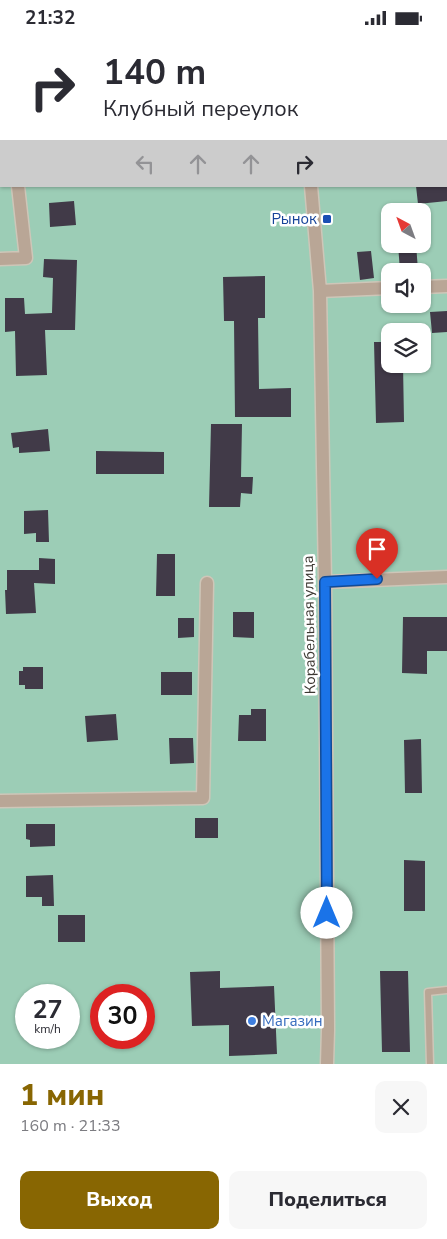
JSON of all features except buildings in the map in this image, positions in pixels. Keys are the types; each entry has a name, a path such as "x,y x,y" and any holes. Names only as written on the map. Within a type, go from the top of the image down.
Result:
{"street":[{"path":"0,259 26,258 18,187"},
{"name":"Корабельная улица","path":"311,187 320,291 325,582 327,1064"},
{"path":"431,287 447,286"},
{"path":"320,291 381,289"},
{"path":"325,582 447,577"},
{"path":"0,801 203,798 207,583"}],"lane":[{"path":"430,1064 428,992 447,990"}],"green space":[{"path":"0,187 447,187 447,1064 0,1064"}],"place":[{"name":"Рынок","path":"327,219"},
{"name":"Магазин","path":"252,1021"}],"route":[{"path":"327,913 325,582 377,579"}]}
